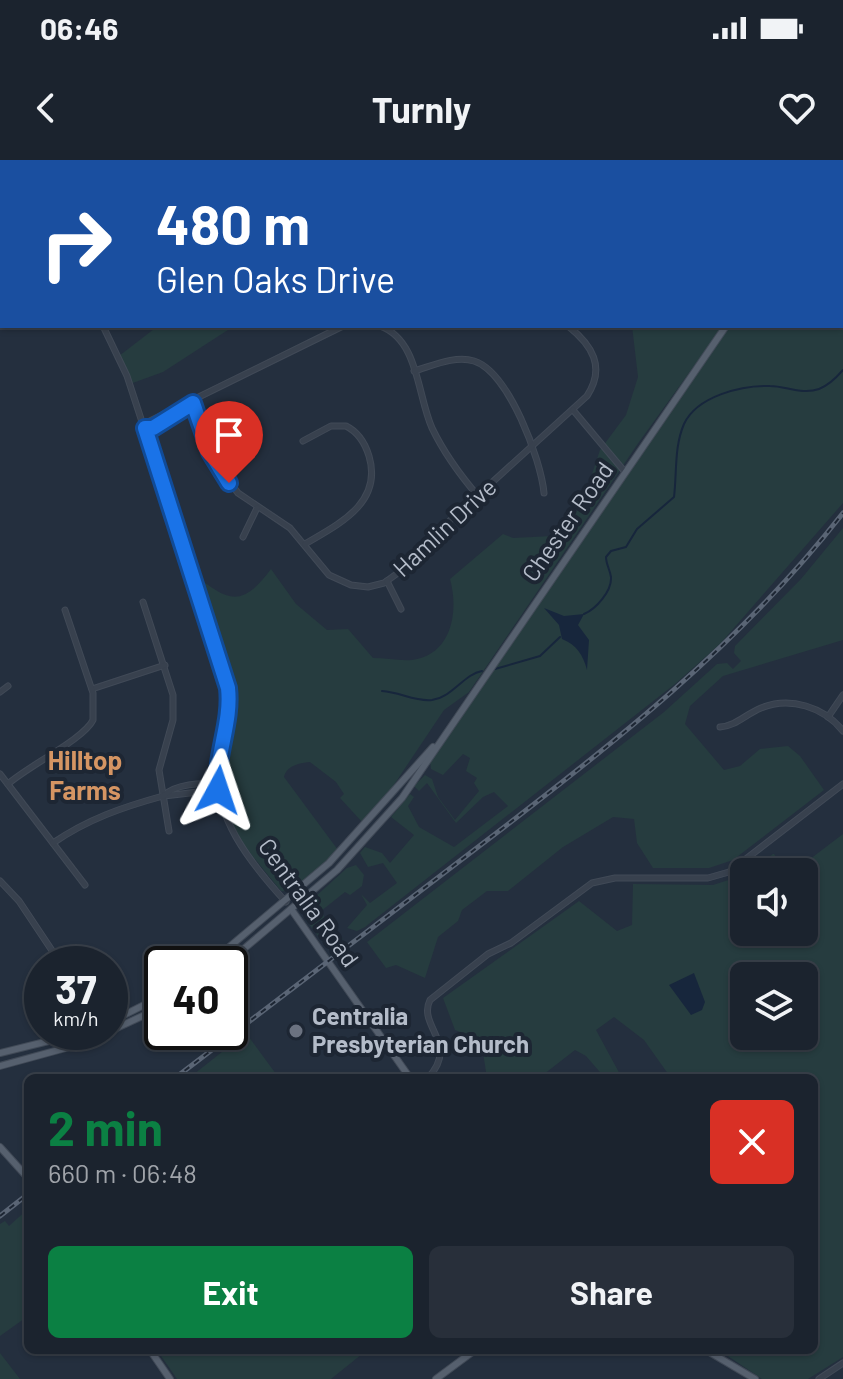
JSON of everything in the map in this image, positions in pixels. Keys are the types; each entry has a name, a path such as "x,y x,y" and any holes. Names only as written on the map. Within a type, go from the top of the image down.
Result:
{"main road":[{"name":"Chester Road","path":"248,947 293,911 387,817 725,328"},
{"name":"Chester Road","path":"232,946 286,903 351,841 441,739"},
{"name":"Centralia Road","path":"286,903 407,1074"},
{"path":"0,1053 24,1046"},
{"path":"0,1066 61,1050"},
{"path":"0,1147 24,1174"},
{"path":"153,1354 170,1379"},
{"path":"436,1379 470,1354"},
{"path":"713,1354 755,1379"}],"street":[{"name":"Centralia Road","path":"104,328 127,376 145,428 228,688 229,709 217,785 231,827 286,903"},
{"path":"145,428 150,421 183,408 336,328"},
{"path":"383,328 403,342 432,429 449,459 478,496"},
{"name":"Hamlin Drive","path":"193,403 221,473 257,508 290,528 322,569 343,583 368,587 387,581 592,389 597,368 591,348 570,328"},
{"path":"414,371 460,359 488,368 508,394 531,447 544,493"},
{"path":"573,410 625,472"},
{"path":"303,441 331,426 346,426 364,444 371,467 368,493 360,506 305,544"},
{"path":"243,537 257,508"},
{"path":"387,581 401,609"},
{"path":"143,602 165,665 174,707 159,770 169,831"},
{"path":"8,784 88,729 95,713 92,689 65,610"},
{"path":"92,689 165,665"},
{"path":"0,692 8,686"},
{"path":"828,717 843,695"},
{"path":"720,727 736,723 760,708 784,703 807,706 828,717 843,731"},
{"path":"0,774 85,885"},
{"path":"53,843 97,817 163,796 168,791 205,783 217,785"},
{"path":"431,1074 438,1065 441,1051 439,1036 428,1017 430,1000 488,954 511,943 592,883 615,878 708,878 729,872 843,784"},
{"path":"0,881 51,946"},
{"path":"819,1379 843,1363"}],"green space":[{"path":"155,328 231,328 163,372 130,384 119,356"},
{"path":"632,328 722,328 639,442 469,692 444,710 381,804 363,823 340,798 344,794 336,782 310,762 288,770 284,777 338,850 295,892 281,891 237,834 222,801 220,766 234,700 194,574 216,591 234,597 252,590 271,569 296,604 327,630 348,629 373,658 412,660 425,656 436,650 449,630 453,604 450,579 503,534 513,538 552,536 581,507 600,450 626,415 638,377"},
{"path":"728,328 843,328 843,503 720,644 675,684 365,927 357,931 347,928 367,905 361,894 370,903 397,883 383,863 368,867 360,853 365,847 382,853 390,863 414,835 391,817 410,794 414,797 408,806 419,827 454,847 508,806 494,792 483,797 456,823 427,783 419,791 414,786 425,775 432,779 438,797 455,820 479,791 474,783 477,778 466,771 470,758 463,754 443,775 431,769 430,761"},
{"path":"843,528 843,640 723,676 690,706 685,724 724,770 740,766 760,749 788,746 800,756 824,790 736,858 709,868 653,868 637,843 634,819 613,817 563,847 508,891 487,891 462,910 458,921 438,937 425,978 396,965 386,968 367,942 664,712 717,664 727,663 733,669 741,661 734,653 735,646 801,579"},
{"path":"843,834 843,1357 808,1379 762,1379 725,1354 818,1354 818,1074 668,1074 644,1040 614,1017 596,1030 620,1074 602,1074 586,1056 575,1050 544,1074 486,1074 481,1040 455,1030 443,998 579,901 617,931 632,925 633,884 713,885 730,880 730,946 818,946 818,858 811,858"},
{"path":"356,865 364,875 362,886 350,895 345,892 321,911 326,920 334,922 332,926 343,939 329,950 305,919 304,907 347,868"},
{"path":"248,1036 276,1074 194,1074 224,1050 248,1050"},
{"path":"24,1213 24,1319 0,1336 0,1224 5,1221 9,1226"},
{"path":"0,1353 20,1379 0,1379"},
{"path":"160,1354 362,1354 331,1379 177,1379"}],"water":[{"path":"544,608 564,616 584,614 578,625 589,640 587,670 579,651 562,639 559,625"},
{"path":"694,973 705,1002 702,1010 691,1015 669,985"}],"waterway":[{"path":"584,614 598,604 609,588 611,577 606,557 611,551 626,547 637,529 674,497 679,442 690,414 710,399 734,390 770,386 806,391 819,389 843,370"},
{"path":"495,669 540,656 560,637"},
{"path":"382,691 432,700 446,695 470,676 482,671"}],"railway":[{"path":"180,1074 625,732 761,607 843,513"},
{"path":"0,1216 24,1197"}],"place":[{"name":"Centralia Presbyterian Church","path":"296,1031"}],"district":[{"name":"Hilltop Farms","path":"85,776"}],"route":[{"path":"218,790 217,773 229,709 228,688 145,428 153,428 193,403 210,452 229,483"}]}
